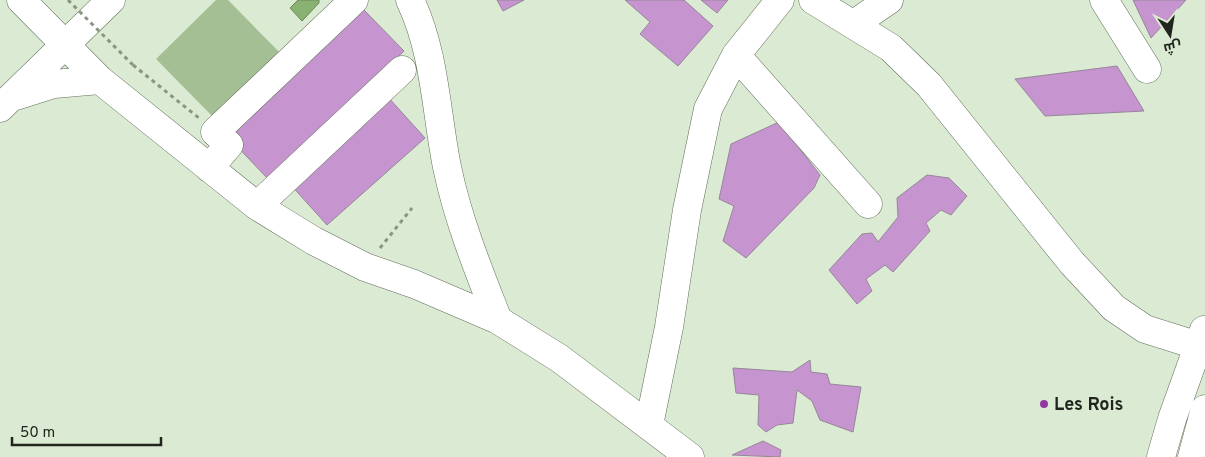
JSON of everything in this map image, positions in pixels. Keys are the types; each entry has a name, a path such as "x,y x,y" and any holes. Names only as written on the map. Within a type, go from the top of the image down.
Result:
{"street":[{"path":"21,0 100,80 257,206 314,241 365,267 414,284 498,320 559,358 690,457"},
{"path":"5,103 111,0"},
{"path":"209,168 229,144 216,132 354,0"},
{"path":"410,0 428,47 438,121 462,228 498,320"},
{"path":"649,425 669,326 687,210 708,110 736,55 780,0"},
{"path":"813,0 891,48 929,85 1072,263 1114,308 1145,329 1202,337 1172,419 1161,457"},
{"path":"854,24 889,0"},
{"path":"1104,0 1147,69"},
{"path":"736,55 868,204"},
{"path":"257,206 402,70"},
{"path":"5,103 54,84 100,80"},
{"path":"1192,457 1205,409"}],"path":[{"path":"68,0 133,65 216,132"},
{"path":"365,267 412,208"}],"shaded area":[{"path":"216,0 228,0 284,57 217,121 156,59"},
{"path":"298,0 319,0 319,3 302,21 290,8"}],"building":[{"path":"497,0 524,0 503,11"},
{"path":"625,0 684,0 713,26 678,66 640,34 650,22"},
{"path":"701,0 728,0 717,13"},
{"path":"1133,0 1186,0 1151,38"},
{"path":"364,10 404,51 269,180 229,138"},
{"path":"1117,66 1144,111 1045,116 1015,79"},
{"path":"387,96 425,138 327,225 289,183"},
{"path":"779,122 820,175 814,188 746,258 723,241 734,206 719,199 731,144"},
{"path":"927,175 949,178 967,196 951,215 941,210 926,223 930,231 893,272 885,265 866,279 872,291 857,304 829,270 862,234 872,233 878,242 898,217 897,198"},
{"path":"810,360 811,372 827,374 830,384 861,387 853,432 820,420 812,401 797,390 793,423 777,425 766,432 758,425 759,395 736,393 733,368 792,372"},
{"path":"763,441 781,450 780,457 732,455"}],"place":[{"name":"Les Rois","path":"1044,404"}]}
